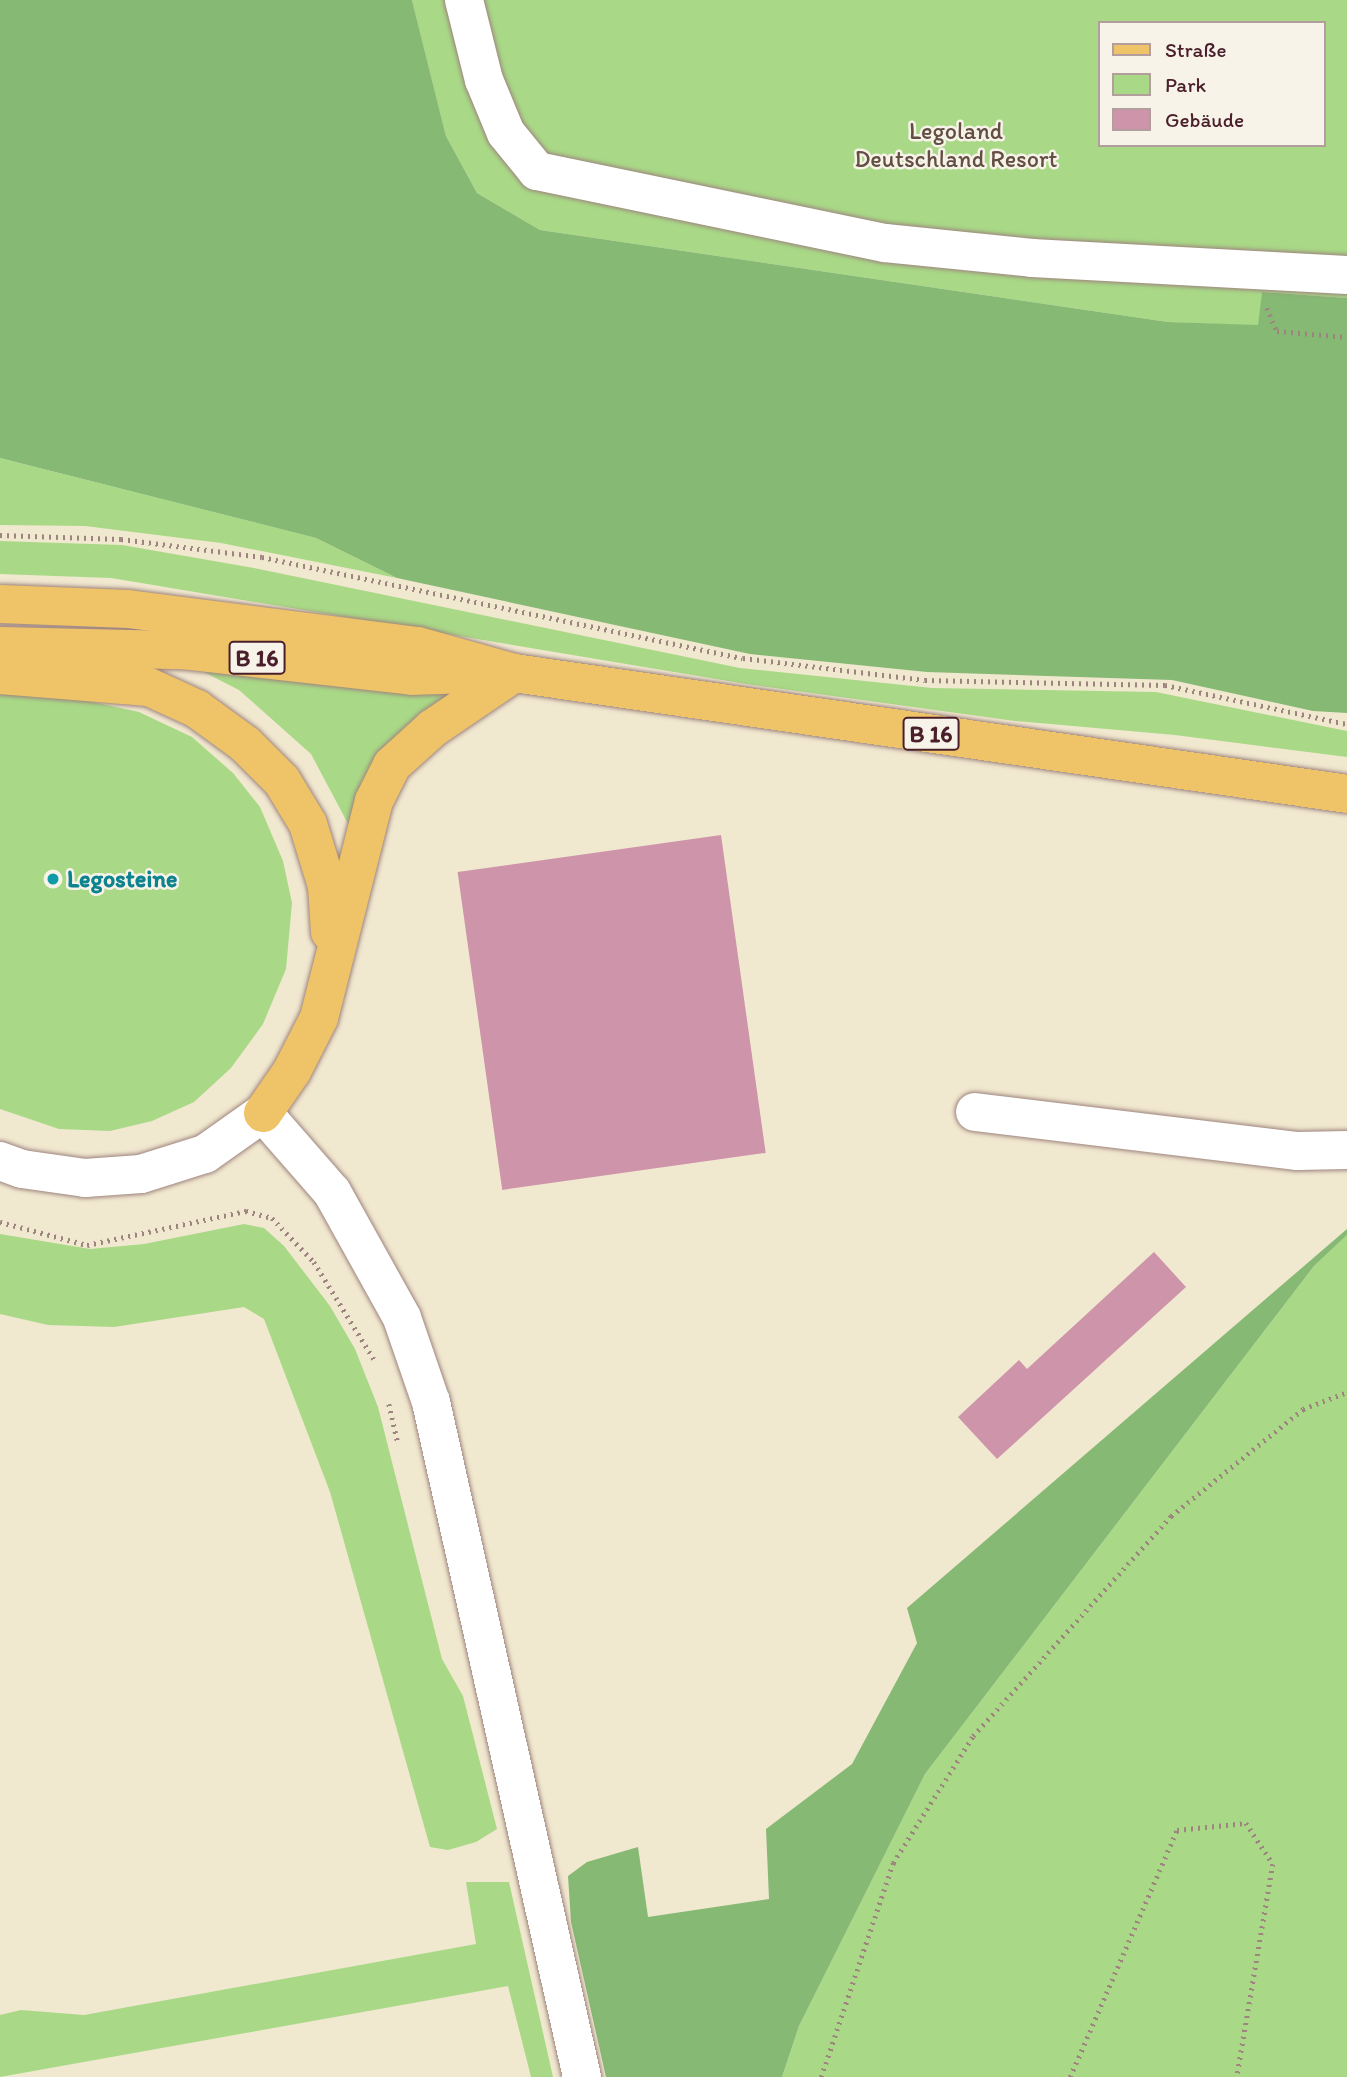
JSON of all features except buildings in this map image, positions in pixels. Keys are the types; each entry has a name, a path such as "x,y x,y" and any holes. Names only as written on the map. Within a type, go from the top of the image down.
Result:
{"main road":[{"name":"B 16","path":"0,604 128,608 418,646 514,673 1347,794"},
{"name":"B 16","path":"0,646 183,650 413,676 514,673"},
{"path":"263,1112 292,1070 319,1018 332,958 374,802 392,765 433,728 514,673"},
{"path":"0,675 149,687 197,709 244,744 282,781 308,824 327,886 332,958"}],"street":[{"path":"464,0 484,80 506,133 537,171 885,243 1032,258 1347,275"},
{"path":"0,1161 85,1178 141,1174 205,1154 263,1112 332,1192 402,1318 431,1402 582,2077"},
{"path":"975,1112 1298,1151 1347,1150"}],"path":[{"path":"1267,270 1267,314 1277,331 1347,337"},
{"path":"0,535 121,539 262,557 743,658 925,680 1166,685 1347,723"},
{"path":"0,1222 87,1245 246,1212 272,1218 314,1262 381,1370"},
{"path":"821,2077 893,1863 973,1736 1171,1516 1303,1409 1347,1392"},
{"path":"387,1396 400,1448"},
{"path":"1070,2077 1177,1830 1246,1822 1273,1864 1237,2077"}],"green space":[{"path":"0,0 412,0 446,136 477,193 540,230 1168,322 1258,325 1262,292 1347,298 1347,713 1313,711 1172,680 927,672 750,654 397,578 316,538 0,458"},
{"name":"Legoland Deutschland Resort","path":"412,0 1347,0 1347,298 1262,292 1259,326 1168,322 540,230 477,193 446,136"},
{"path":"0,458 316,538 397,578 221,543 85,526 0,525"},
{"path":"0,541 122,545 254,568 740,668 932,688 1156,692 1347,731 1347,757 1175,735 1015,721 746,684 111,578 0,574"},
{"path":"188,664 465,690 420,713 394,739 354,835 311,754 239,690"},
{"path":"0,693 70,697 139,712 192,737 233,773 260,807 283,861 292,903 286,969 263,1024 231,1068 194,1102 152,1121 110,1131 59,1129 0,1109"},
{"path":"244,1224 264,1228 284,1246 330,1306 355,1349 378,1407 442,1659 463,1696 497,1829 476,1842 448,1850 430,1847 330,1492 264,1319 244,1307 114,1327 48,1325 0,1314 0,1234 90,1249 144,1244"},
{"path":"1347,1229 1347,1235 1314,1266 925,1774 799,2026 782,2077 606,2077 571,1922 568,1876 587,1862 638,1847 648,1917 769,1899 766,1829 852,1764 917,1643 907,1608"},
{"path":"1347,1235 1347,2077 782,2077 799,2026 925,1774 1314,1266"},
{"path":"466,1882 509,1882 553,2077 531,2077 508,1986 0,2077 0,2015 21,2010 84,2015 476,1944"}],"place":[{"name":"Legosteine","path":"53,879"}]}
